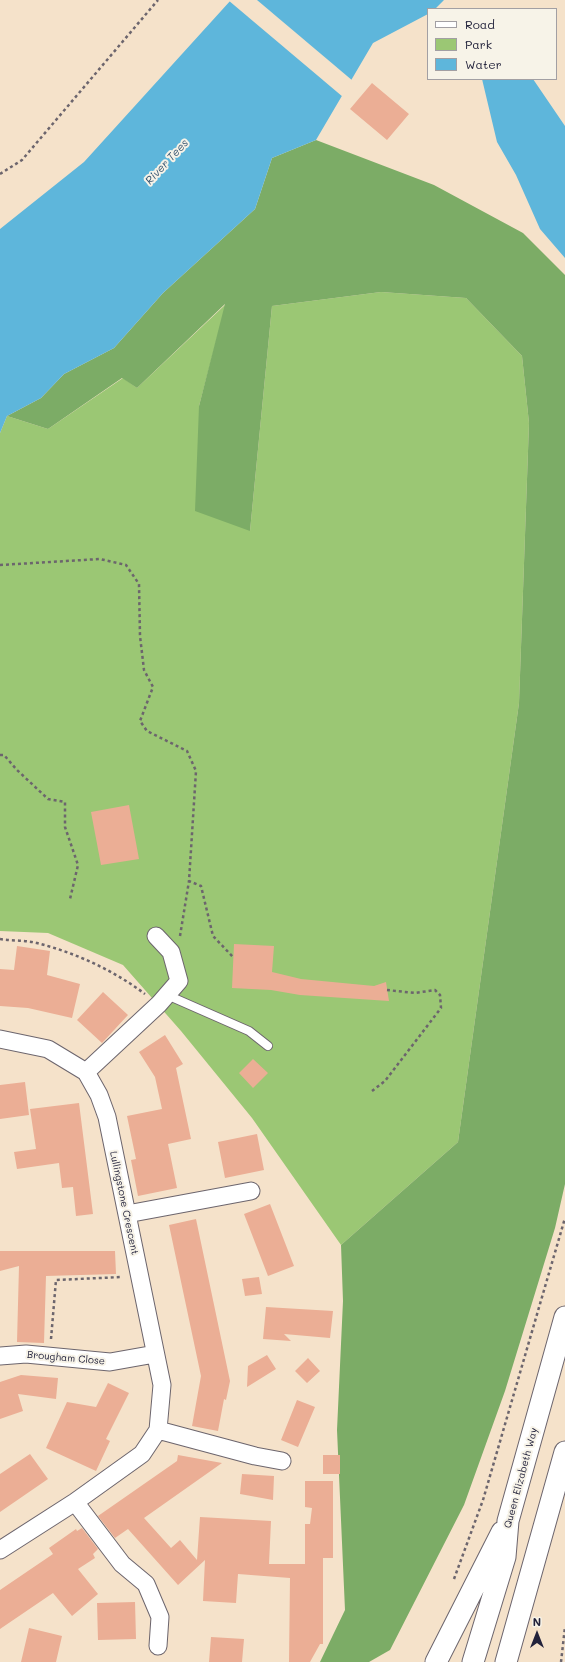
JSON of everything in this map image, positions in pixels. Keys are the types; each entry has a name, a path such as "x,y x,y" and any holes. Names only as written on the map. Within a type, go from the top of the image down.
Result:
{"street":[{"path":"86,1072 163,1000 179,981 171,952 156,936"},
{"name":"Lullingstone Crescent","path":"0,1039 48,1049 86,1072 99,1094 106,1117 162,1385 158,1430 142,1454 75,1502 0,1550"},
{"path":"127,1214 251,1191"},
{"name":"Queen Elizabeth Way","path":"473,1662 505,1556 508,1521 565,1317"},
{"name":"Brougham Close","path":"0,1356 26,1354 110,1362 155,1354"},
{"path":"158,1430 256,1456 282,1461"},
{"path":"506,1662 565,1452"},
{"path":"75,1502 122,1564 146,1584 160,1617 158,1646"},
{"path":"436,1662 508,1521"}],"lane":[{"path":"163,1000 249,1031 268,1046"}],"path":[{"path":"0,174 22,160 158,0"},
{"path":"0,565 100,559 126,565 139,584 140,636 144,670 153,687 140,720 147,731 187,751 196,771 189,882 180,935 171,952"},
{"path":"0,755 4,755 17,770 48,799 65,802 65,827 78,865 70,899"},
{"path":"189,882 201,886 213,936 233,957"},
{"path":"0,939 36,943 87,960 163,1000"},
{"path":"372,1091 385,1081 441,1008 440,995 435,990 415,992 388,990"},
{"path":"453,1581 483,1500 565,1218"},
{"path":"50,1357 56,1280 140,1277"},
{"path":"561,1662 565,1627"}],"green space":[{"path":"316,140 434,185 523,233 565,275 565,1184 555,1228 505,1391 464,1505 390,1650 369,1662 320,1662 345,1610 337,1430 343,1301 341,1245 458,1142 519,703 529,423 522,356 466,298 381,292 272,306 250,531 195,511 199,406 225,304 137,388 122,378 48,429 7,416 41,398 64,374 114,348 163,293 255,209 272,158"},
{"path":"381,292 466,298 522,356 529,423 519,703 458,1142 341,1245 252,1118 181,1031 123,965 48,933 0,931 0,433 7,416 48,429 123,378 137,388 226,304 199,406 250,531 272,306"}],"water":[{"name":"River Tees","path":"231,0 444,0 436,8 427,8 427,15 373,43 316,140 272,158 255,209 163,293 114,348 64,374 41,398 7,416 0,433 0,229 84,162"},
{"path":"482,80 534,80 565,126 565,258 540,229 516,175 497,142"}],"pier":[{"path":"228,0 257,0 353,81 343,97"}],"building":[{"path":"372,83 409,114 387,140 350,109"},
{"path":"129,805 139,859 101,865 91,812"},
{"path":"234,944 274,946 272,972 301,979 374,986 386,982 389,1001 300,995 271,990 232,988"},
{"path":"17,946 50,951 47,975 80,984 72,1018 28,1008 0,1006 0,969 14,970"},
{"path":"103,992 128,1015 102,1043 77,1020"},
{"path":"165,1035 183,1064 176,1068 191,1139 168,1144 177,1188 138,1196 131,1160 136,1159 127,1116 162,1109 155,1077 139,1052"},
{"path":"253,1059 268,1073 253,1088 239,1073"},
{"path":"25,1082 29,1115 0,1119 0,1085"},
{"path":"79,1103 93,1214 76,1216 73,1187 62,1188 59,1163 17,1169 14,1152 36,1149 30,1109"},
{"path":"257,1134 264,1170 225,1178 218,1142"},
{"path":"270,1204 294,1266 268,1276 244,1214"},
{"path":"196,1219 230,1381 226,1400 224,1399 218,1431 192,1426 201,1376 169,1225"},
{"path":"0,1251 115,1251 116,1274 46,1276 44,1343 17,1342 19,1266 0,1271"},
{"path":"259,1277 262,1294 245,1296 242,1279"},
{"path":"266,1307 333,1311 330,1338 284,1334 291,1341 263,1339"},
{"path":"267,1355 276,1369 247,1387 248,1366"},
{"path":"308,1358 320,1371 307,1383 295,1371"},
{"path":"21,1375 58,1378 56,1399 18,1394 23,1411 0,1419 0,1382"},
{"path":"108,1383 129,1393 106,1439 110,1441 96,1471 46,1448 67,1402 96,1407"},
{"path":"297,1400 315,1407 298,1447 281,1440"},
{"path":"30,1454 48,1479 0,1512 0,1474"},
{"path":"178,1455 222,1463 144,1518 171,1548 180,1540 197,1560 200,1517 271,1521 269,1564 305,1564 305,1524 310,1524 312,1508 305,1507 305,1481 333,1481 333,1558 323,1558 323,1644 320,1644 310,1662 289,1662 290,1578 238,1574 236,1603 203,1601 205,1560 178,1585 128,1529 115,1538 98,1516 177,1461"},
{"path":"323,1455 340,1455 340,1474 323,1474"},
{"path":"242,1474 274,1476 273,1500 240,1494"},
{"path":"82,1528 98,1549 93,1554 95,1558 78,1569 98,1594 72,1616 53,1593 0,1629 0,1590 53,1554 49,1548 76,1529 77,1531"},
{"path":"135,1602 136,1639 98,1640 97,1603"},
{"path":"29,1628 62,1636 56,1662 21,1662"},
{"path":"211,1637 244,1639 242,1662 209,1662"}]}
